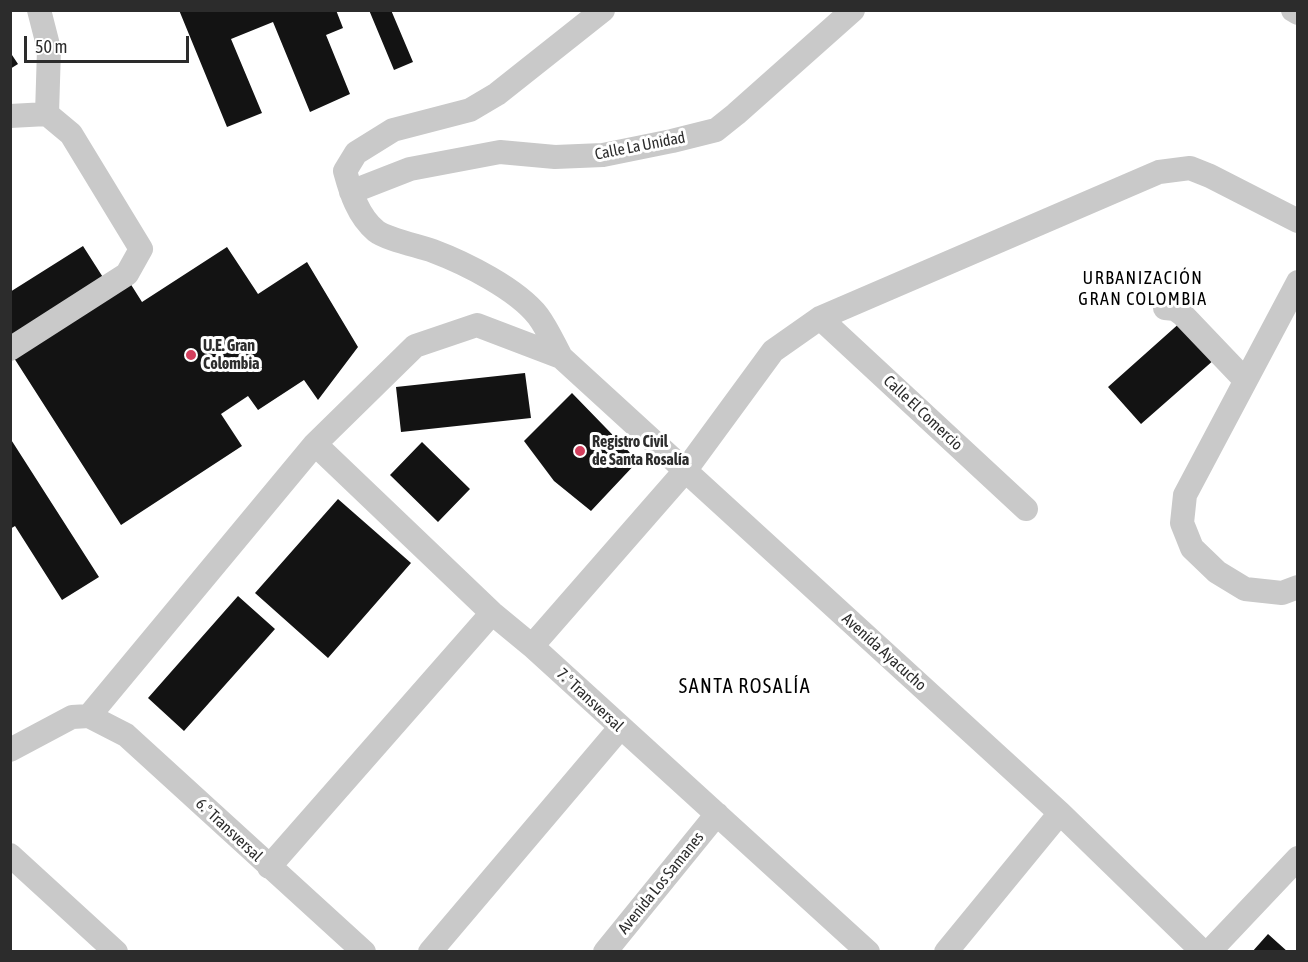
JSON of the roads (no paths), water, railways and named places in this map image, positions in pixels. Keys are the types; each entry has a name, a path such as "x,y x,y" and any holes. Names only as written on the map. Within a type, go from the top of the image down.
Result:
{"street":[{"path":"39,10 49,49 47,114"},
{"path":"561,357 538,316 522,300 470,266 378,233 361,215 345,171 356,153 393,130 470,110 497,93 603,10"},
{"name":"Calle La Unidad","path":"351,192 410,169 500,152 555,157 603,155 716,130 853,10"},
{"path":"1293,10 1298,14"},
{"path":"10,116 47,114 70,134 141,249 127,274 10,349"},
{"path":"532,646 685,471 773,351 820,318 1159,172 1190,168 1298,221"},
{"path":"1298,282 1185,495 1182,523 1192,548 1217,572 1245,589 1282,593 1298,587"},
{"path":"1165,308 1175,309 1183,315 1245,380"},
{"name":"Calle El Comercio","path":"820,318 1026,509"},
{"path":"10,750 72,717 89,716 315,444 415,346 477,325 561,357"},
{"name":"Avenida Ayacucho","path":"561,357 1060,813 1203,951"},
{"name":"7.° Transversal","path":"315,444 492,613 532,646 867,951"},
{"path":"269,867 492,613"},
{"name":"6.° Transversal","path":"89,716 126,735 363,951"},
{"path":"430,951 620,728"},
{"path":"946,951 1060,813"},
{"name":"Avenida Los Samanes","path":"614,948 717,814"},
{"path":"10,855 116,951"},
{"path":"1209,951 1298,858"}],"place":[{"name":"U.E. Gran Colombia","path":"191,355"},
{"name":"Registro Civil de Santa Rosalía","path":"580,451"}],"district":[{"name":"URBANIZACIÓN GRAN COLOMBIA","path":"1143,288"},
{"name":"SANTA ROSALÍA","path":"745,687"}]}
